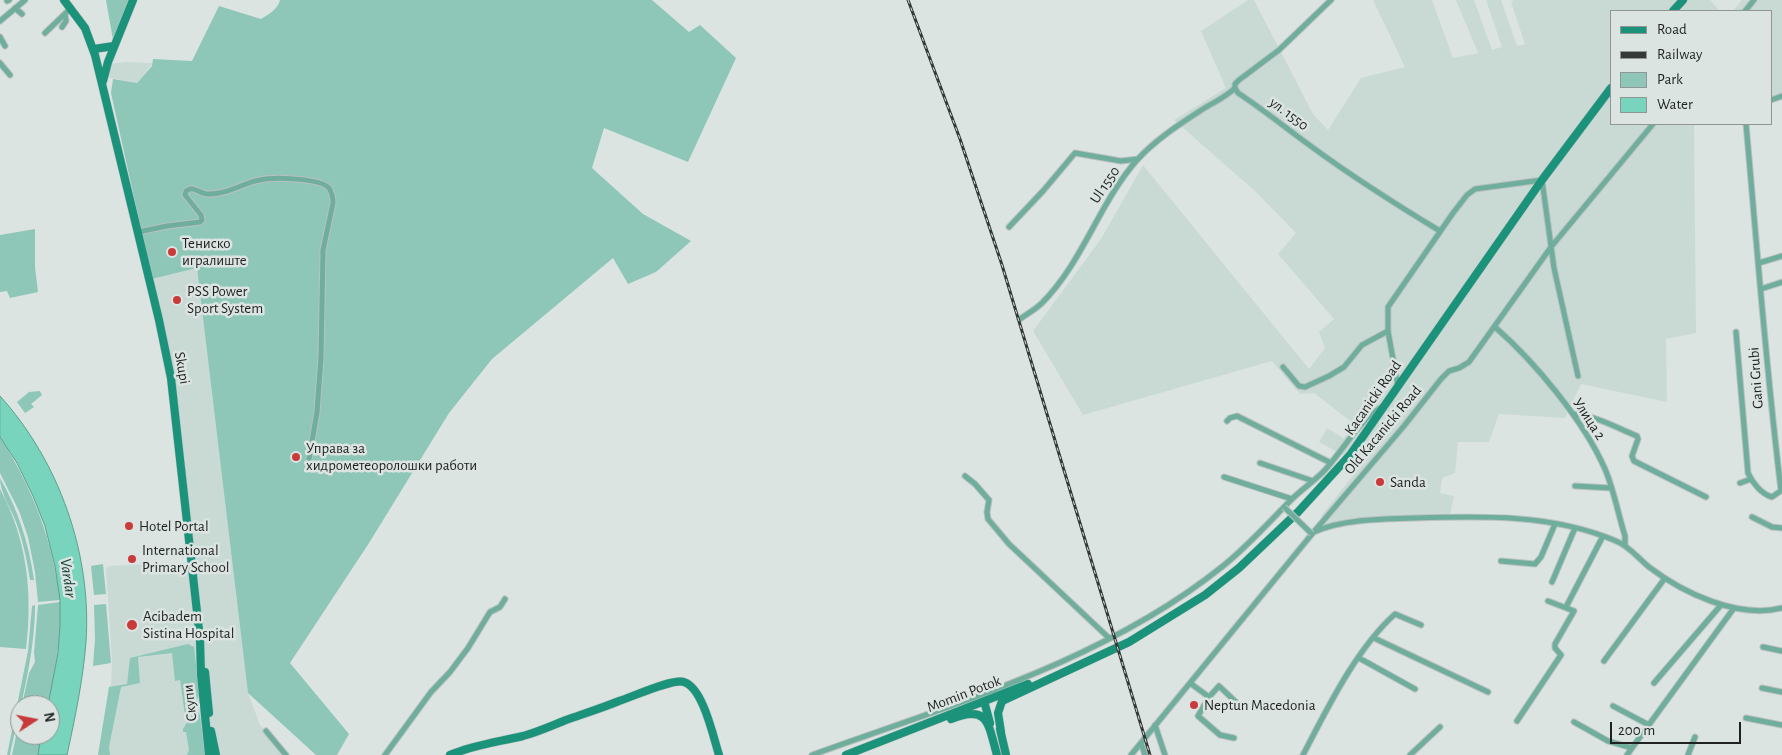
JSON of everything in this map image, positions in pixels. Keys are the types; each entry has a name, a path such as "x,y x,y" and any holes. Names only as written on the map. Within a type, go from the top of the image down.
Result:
{"street":[{"path":"0,21 24,0"},
{"name":"Skupi","path":"64,0 68,11 85,28 94,49 159,320 171,378 201,658 208,687 211,755"},
{"path":"102,83 108,62 133,0"},
{"path":"1235,88 1235,84 1239,80 1279,50 1331,0"},
{"path":"1674,10 1683,0"},
{"path":"1746,10 1754,0"},
{"path":"15,8 22,14"},
{"path":"62,27 66,21 68,11"},
{"path":"44,33 68,11"},
{"path":"1,36 5,46"},
{"path":"94,49 114,46"},
{"path":"0,63 10,75"},
{"name":"Ul 1550","path":"1020,319 1041,304 1059,283 1115,190 1138,159 1166,134 1228,95 1235,88"},
{"name":"ул. 1550","path":"1235,88 1238,93 1312,148 1440,231"},
{"name":"Kacanicki Road","path":"1093,659 1129,642 1205,595 1239,568 1298,512 1328,480 1350,455 1542,180 1610,89"},
{"name":"Old Kacanicki Road","path":"1131,755 1441,379 1449,371 1469,362 1550,247 1652,125"},
{"name":"Gani Grubi","path":"1736,332 1747,468 1751,480 1770,497 1782,490 1771,411 1746,125"},
{"path":"1009,227 1075,153 1121,161 1138,159"},
{"path":"138,232 200,222 202,220 201,215 185,195 189,189 195,189 204,193 222,193 260,180 275,178 315,182 329,188 333,203 323,250 318,412 309,458"},
{"path":"1398,387 1388,330 1388,307 1440,231 1471,191 1542,180 1550,247 1578,376"},
{"path":"1759,263 1782,256"},
{"path":"1761,289 1782,282"},
{"name":"Улица 2","path":"1495,326 1526,358 1573,414 1600,460 1611,488 1625,536 1625,545"},
{"path":"1283,367 1299,386 1305,387 1344,367 1362,345 1388,330"},
{"path":"812,755 1049,668 1158,611 1204,580 1238,553 1292,499 1313,481 1370,414 1386,405"},
{"path":"1573,414 1580,414 1637,436 1638,440 1632,456 1634,461 1706,498"},
{"path":"1227,421 1236,416 1330,463"},
{"path":"1260,463 1313,481"},
{"path":"965,476 975,484 988,500 988,519 1009,544 1109,638"},
{"path":"1224,477 1292,499"},
{"path":"1740,483 1751,480"},
{"path":"1576,486 1611,488"},
{"path":"1284,507 1312,534 1324,528 1389,519 1486,517 1556,524 1603,536 1625,545 1650,568 1701,598 1734,608 1770,610 1782,608"},
{"path":"1752,517 1772,527 1782,528"},
{"path":"1501,561 1535,564 1541,557 1556,524"},
{"path":"1552,582 1574,528"},
{"path":"1566,607 1603,536"},
{"path":"1604,661 1665,578"},
{"path":"385,755 431,692 450,672 468,648 490,612 500,607 505,599"},
{"path":"1517,721 1561,655 1556,648 1556,644 1574,611 1548,602"},
{"path":"1654,684 1721,605"},
{"path":"1628,755 1734,608"},
{"path":"1303,755 1324,715 1359,658 1386,622 1395,614 1421,626"},
{"path":"1374,638 1488,692"},
{"path":"1762,648 1782,651"},
{"name":"Скупи","path":"201,658 208,744 211,755"},
{"path":"1359,658 1415,689"},
{"path":"1006,755 998,713 1002,701 1093,659"},
{"name":"Momin Potok","path":"846,755 1093,659"},
{"path":"450,755 471,747 536,732 652,689 675,681 682,681 691,685 699,697 719,755"},
{"path":"1190,683 1209,696"},
{"path":"1234,738 1220,735 1198,716 1209,696 1219,686 1236,703"},
{"path":"1762,688 1782,692"},
{"path":"987,700 1001,732"},
{"path":"987,700 998,755"},
{"path":"1613,706 1649,725"},
{"path":"903,733 927,729 959,716 975,714 986,720 998,755"},
{"path":"1746,718 1782,725"},
{"path":"1574,722 1608,741 1632,748"},
{"path":"1155,725 1165,755"},
{"path":"1410,755 1440,727"},
{"path":"266,732 286,755"},
{"path":"1688,755 1695,738"},
{"path":"1141,743 1145,755"}],"shaded area":[{"path":"1248,0 1254,0 1313,114 1328,130 1361,78 1405,67 1373,0 1432,0 1453,58 1478,53 1456,0 1474,0 1492,50 1502,47 1486,0 1501,0 1517,46 1525,44 1511,2 1514,0 1710,0 1719,10 1610,10 1610,125 1694,125 1696,333 1666,339 1667,402 1581,384 1565,418 1499,414 1489,442 1458,442 1455,473 1442,478 1440,493 1454,496 1450,515 1382,518 1323,525 1322,515 1361,465 1319,442 1327,428 1344,438 1354,424 1314,393 1300,394 1272,361 1083,415 1033,331 1101,239 1143,165 1309,369 1325,348 1319,332 1334,319 1278,254 1296,233 1255,191 1174,120 1226,88 1201,31"},
{"path":"1742,0 1782,0 1782,93 1772,97 1772,10 1734,10"},
{"path":"126,62 153,63 137,83 105,77 109,64"},
{"path":"197,268 248,693 260,725 286,755 217,755 202,730 205,755 98,755 109,687 111,686 112,661 106,569 108,566 189,562 174,401 149,280"}],"green space":[{"path":"106,0 130,0 113,40"},
{"path":"280,0 652,0 689,32 700,25 736,58 688,162 604,128 592,168 643,214 691,241 656,272 628,284 613,258 492,359 449,413 369,543 290,663 349,734 337,755 316,755 248,693 197,268 152,279 111,93 113,79 137,83 152,66 153,59 192,61 219,6 261,19 275,9"},
{"path":"35,229 35,267 38,292 10,298 7,291 0,292 0,235"},
{"path":"40,391 42,395 31,404 34,407 25,413 17,402 29,392"},
{"path":"0,437 22,475 39,515 52,556 60,600 38,602 35,572 28,537 19,511 0,473"},
{"path":"0,478 22,527 34,580 30,580 21,536 0,484"},
{"path":"0,489 16,527 26,567 29,607 26,649 0,647"},
{"path":"103,564 106,594 94,595 91,566"},
{"path":"60,602 59,641 50,695 24,695 29,673 35,662 38,605"},
{"path":"106,604 111,663 93,666 95,639 94,605"},
{"path":"35,605 32,643 23,695 19,695 28,651 32,606"},
{"path":"188,644 194,647 199,696 188,713 185,715 180,680 175,681 172,653 138,657 140,683 121,687 109,747 110,755 98,755 109,687 127,684 130,658"},
{"path":"197,711 200,715 205,755 187,755 189,750 186,732 183,732 183,729 191,716"},
{"path":"10,740 10,745 12,745 10,755 7,755"},
{"path":"14,745 40,745 38,755 12,755"}],"water":[{"name":"Vardar","path":"0,396 21,422 39,449 55,479 77,543 86,609 86,642 81,685 67,755 38,755 40,745 60,745 60,695 50,695 58,653 60,600 55,566 45,526 17,463 0,437"}],"railway":[{"path":"908,0 960,139 1002,265 1150,755"}],"place":[{"name":"Тениско игралиште","path":"172,252"},
{"name":"PSS Power Sport System","path":"177,300"},
{"name":"Управа за хидрометеоролошки работи","path":"296,457"},
{"name":"Sanda","path":"1380,482"},
{"name":"Hotel Portal","path":"129,526"},
{"name":"International Primary School","path":"132,559"},
{"name":"Acibadem Sistina Hospital","path":"132,625"},
{"name":"Neptun Macedonia","path":"1194,705"}]}
